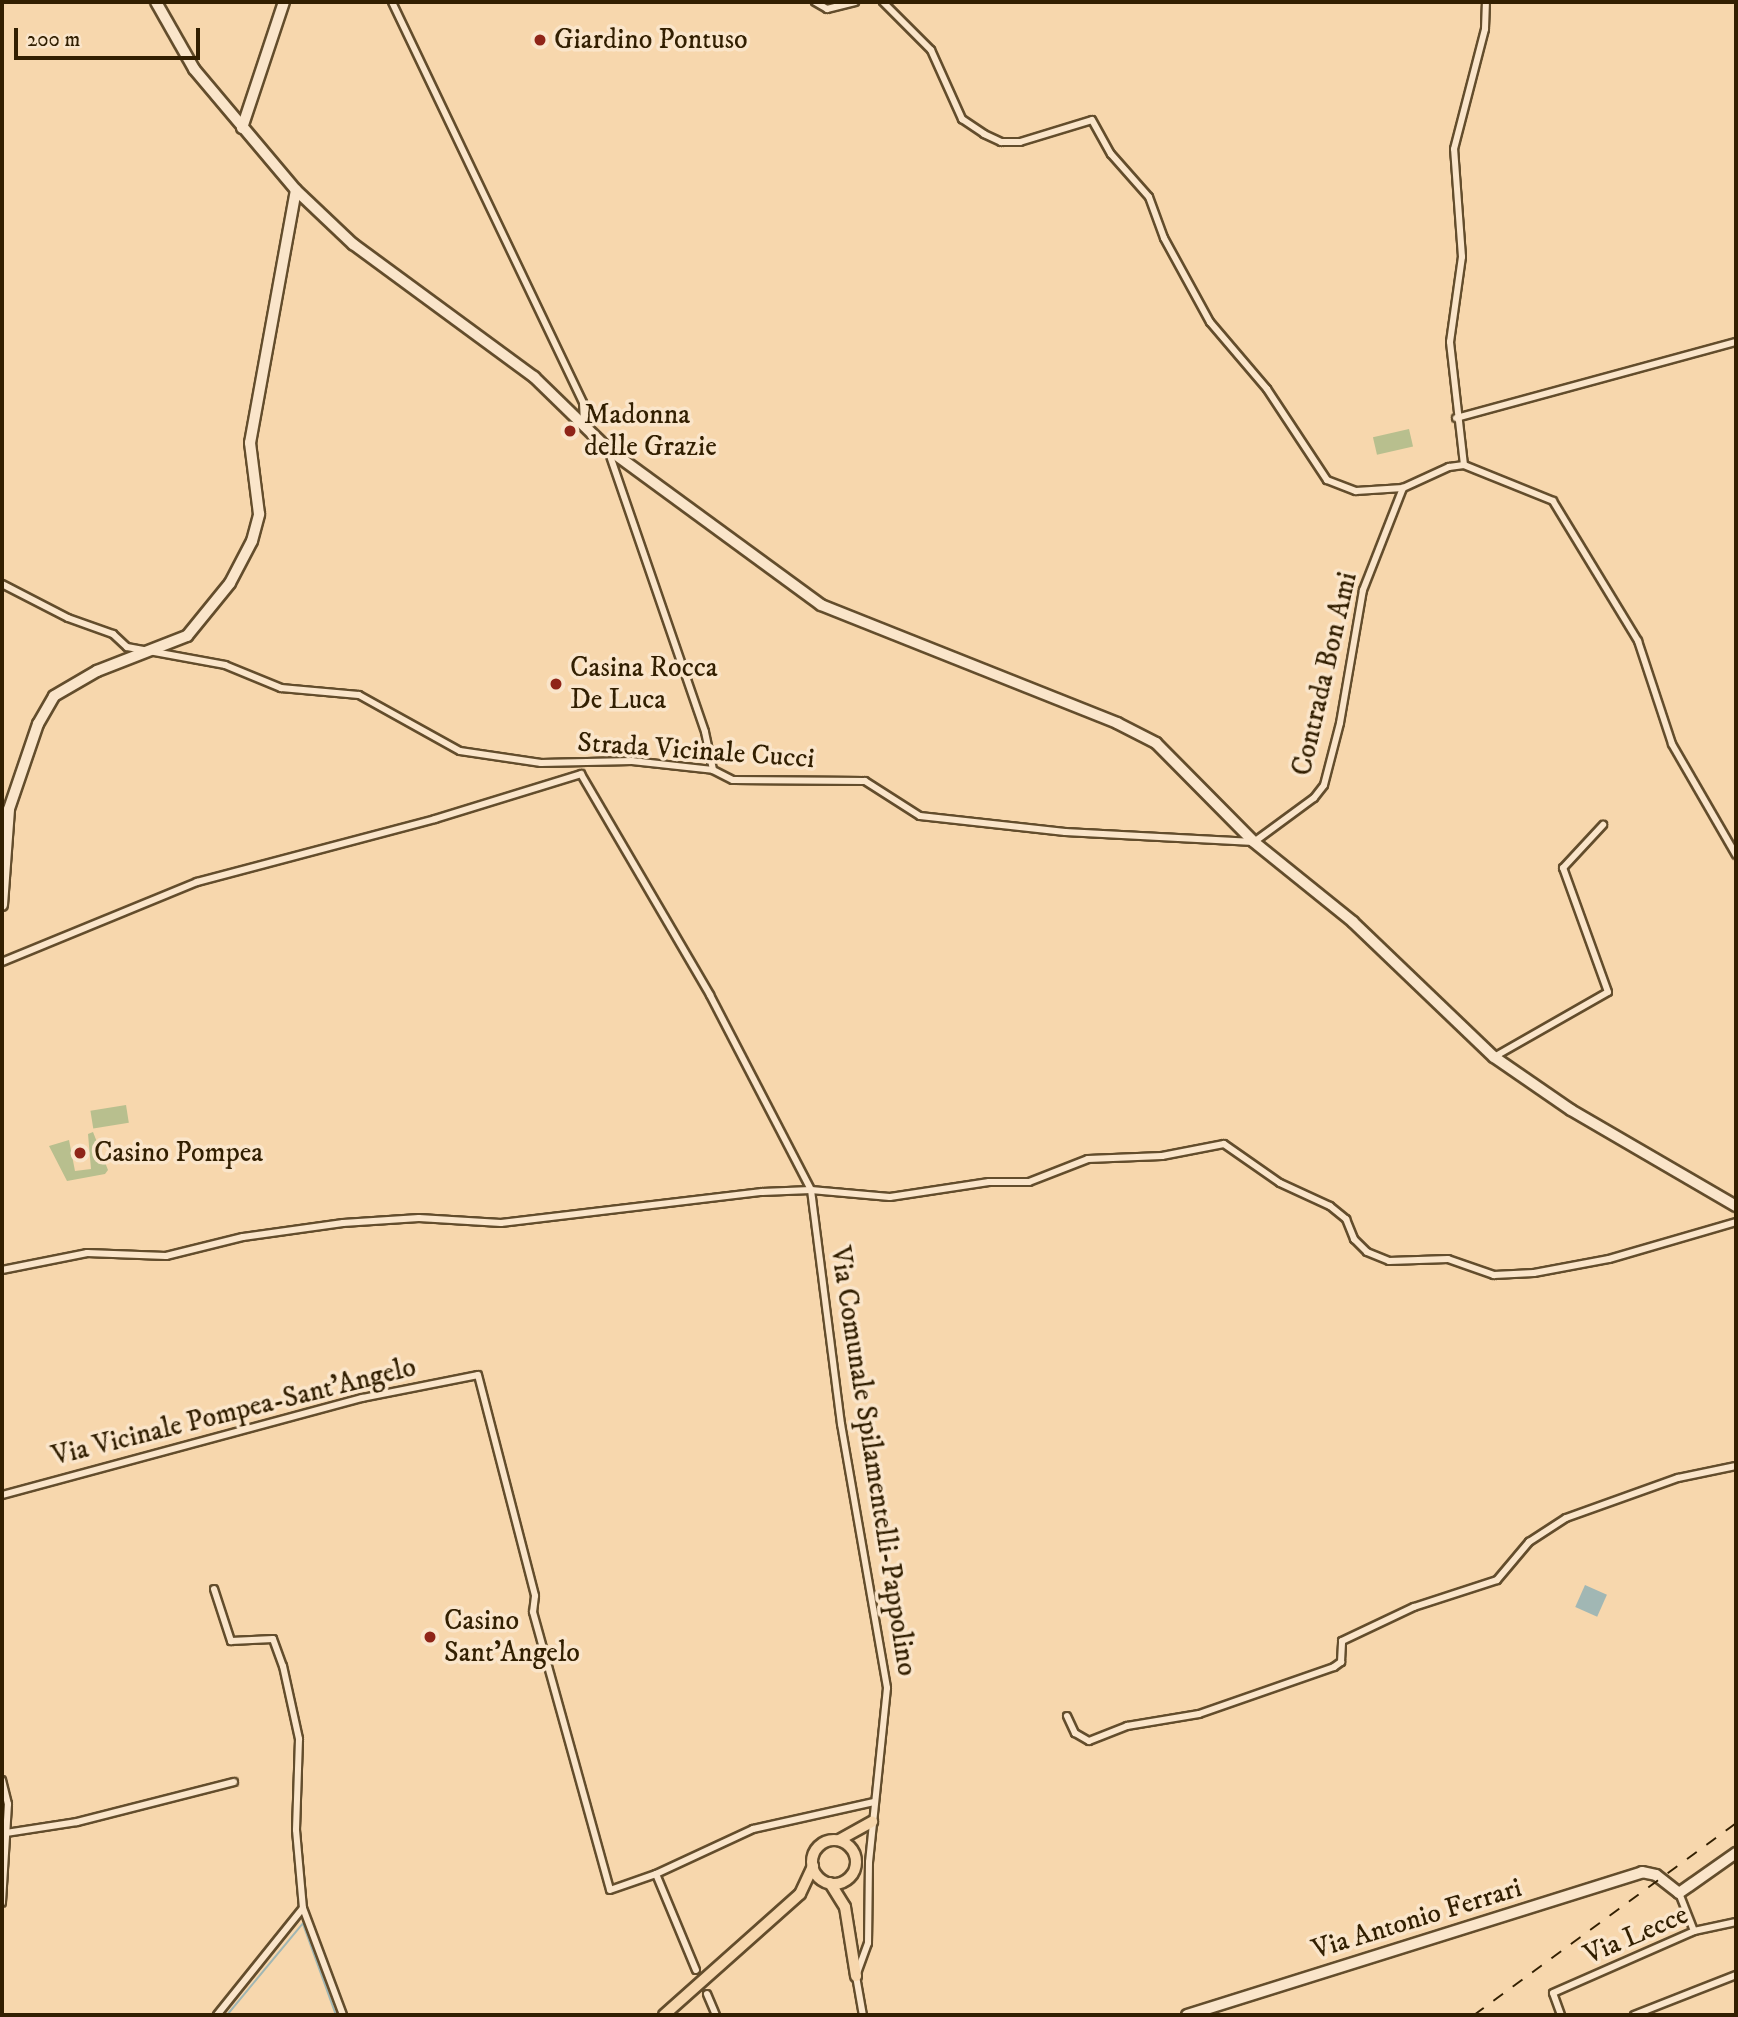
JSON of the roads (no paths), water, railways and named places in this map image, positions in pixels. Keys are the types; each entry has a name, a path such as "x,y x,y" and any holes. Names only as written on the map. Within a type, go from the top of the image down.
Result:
{"main road":[{"path":"156,2 194,69 296,190 354,244 534,377 608,449 821,605 1117,723 1156,743 1254,842 1353,922 1494,1058 1571,1110 1736,1206"},
{"path":"242,128 284,2"},
{"path":"2,905 9,809 38,724 54,696 97,671 187,636 230,583 253,541 259,514 250,443 296,190"},
{"path":"800,1894 819,1846 839,1840 872,1822"},
{"path":"856,1976 845,1906 846,1880 856,1862 852,1848 859,1828"},
{"path":"839,1840 852,1848"},
{"path":"1679,1893 1736,1853"},
{"path":"813,1866 845,1906"},
{"name":"Via Antonio Ferrari","path":"1186,2015 1642,1872 1659,1879 1679,1893"},
{"path":"664,2015 800,1894 827,1882 846,1880"}],"street":[{"path":"391,2 583,403 584,426"},
{"path":"815,2 827,9 855,2"},
{"path":"883,2 931,50 962,118 984,134 1001,142 1020,142 1092,120 1111,154 1149,197 1164,238 1210,323 1267,389 1327,480 1356,491 1403,488 1450,467 1464,465 1553,501 1638,641 1672,744 1736,855"},
{"path":"1464,465 1456,418 1450,342 1462,257 1454,149 1485,29 1486,2"},
{"path":"1456,418 1736,342"},
{"path":"608,449 705,732 713,770"},
{"name":"Contrada Bon Ami","path":"1254,842 1314,798 1324,785 1340,723 1363,590 1403,488"},
{"name":"Strada Vicinale Cucci","path":"2,584 145,653 225,665 281,688 359,695 460,751 541,763 632,761 713,770 733,780 865,781 920,816 1065,832 1254,842"},
{"path":"2,962 197,881 398,829 581,775 710,995 786,1150 811,1190"},
{"path":"1494,1058 1608,992 1563,868 1603,825"},
{"path":"2,1270 87,1253 166,1256 243,1237 343,1223 419,1218 501,1223 667,1201 811,1190 890,1197 961,1185 1029,1182 1088,1159 1162,1156 1224,1144 1280,1183 1330,1206 1346,1219 1354,1239 1367,1252 1389,1261 1448,1259 1494,1275 1534,1273 1609,1259 1736,1222"},
{"name":"Via Comunale Spilamentelli-Pappolino","path":"811,1190 841,1424 887,1688 872,1822"},
{"name":"Via Vicinale Pompea-Sant'Angelo","path":"2,1495 362,1398 478,1375 535,1596 533,1612 610,1890 656,1874"},
{"path":"1067,1716 1075,1733 1089,1741 1127,1726 1199,1714 1334,1667 1341,1662 1342,1640 1414,1607 1497,1580 1528,1542 1566,1518 1678,1478 1736,1466"},
{"path":"214,1589 231,1641 273,1639 290,1692 299,1739 296,1830 303,1908 343,2015"},
{"path":"2,1780 8,1804 2,1903"},
{"path":"6,1833 77,1822 234,1782"},
{"path":"696,1969 656,1874 753,1829 874,1802"},
{"path":"863,2015 856,1976 868,1943 872,1822"},
{"path":"1679,1893 1695,1931"},
{"path":"217,2015 303,1908"},
{"name":"Via Lecce","path":"1562,2015 1553,1993 1695,1931 1736,1922"},
{"path":"1634,2015 1736,1975"},
{"path":"707,1994 716,2015"}],"water":[{"path":"1585,1585 1607,1595 1597,1617 1575,1607"}],"waterway":[{"path":"227,2015 303,1923"},
{"path":"303,1924 336,2015"}],"railway":[{"path":"1474,2015 1736,1823"}],"place":[{"name":"Giardino Pontuso","path":"540,40"},
{"name":"Madonna delle Grazie","path":"570,431"},
{"name":"Casina Rocca De Luca","path":"556,684"},
{"name":"Casino Pompea","path":"80,1153"},
{"name":"Casino Sant'Angelo","path":"430,1637"}]}
